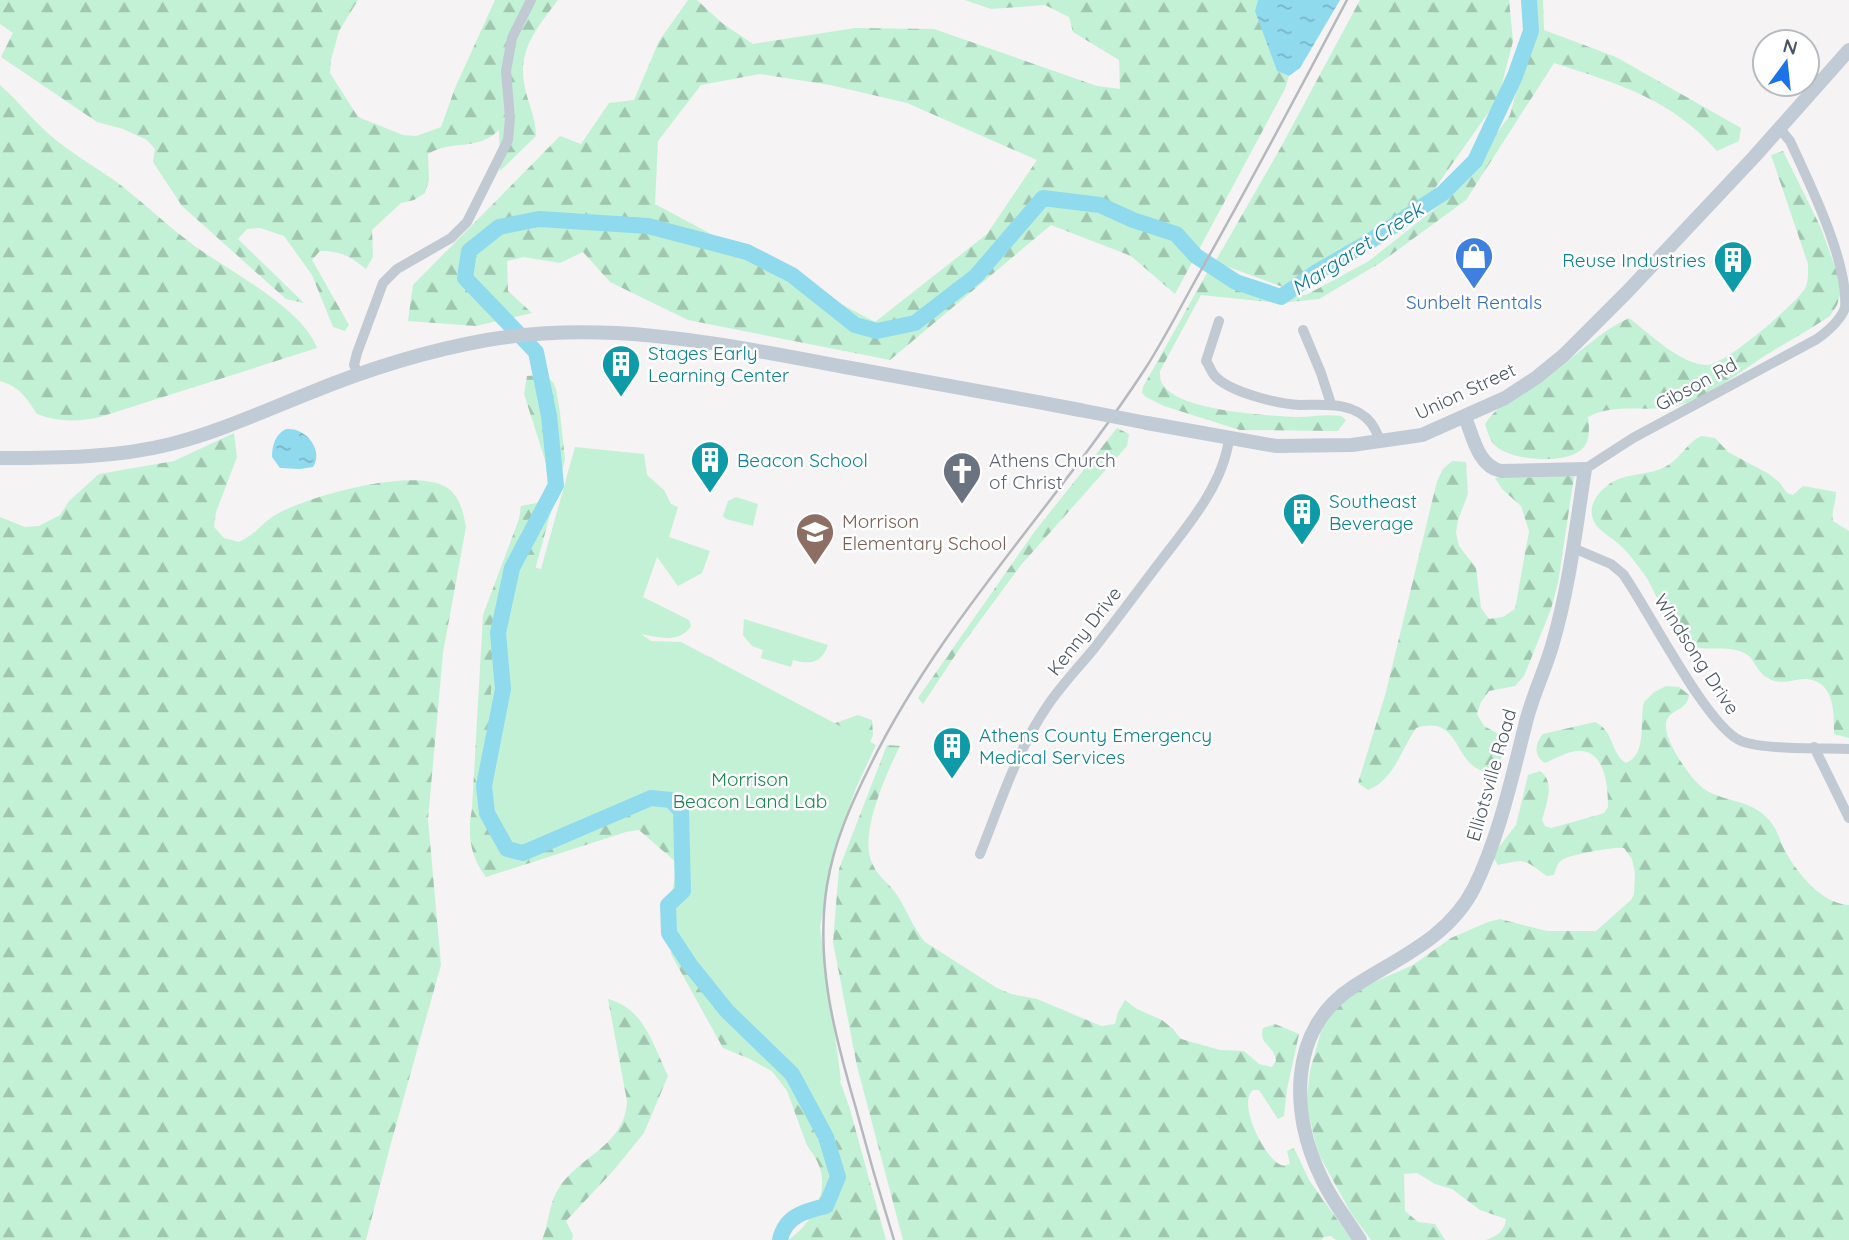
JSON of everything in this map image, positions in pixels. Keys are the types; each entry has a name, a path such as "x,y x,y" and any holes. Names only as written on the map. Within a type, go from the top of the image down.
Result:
{"main road":[{"name":"Union Street","path":"0,458 60,458 171,444 225,428 359,375 439,350 490,340 551,333 595,332 661,335 741,347 1230,439 1289,446 1381,442 1422,435 1505,398 1564,355 1628,292 1780,129 1849,50"},
{"path":"1465,417 1484,463 1491,468 1501,471 1585,469"},
{"name":"Elliotsville Road","path":"1360,1240 1320,1177 1306,1138 1299,1094 1300,1071 1306,1046 1315,1026 1334,1001 1431,938 1465,902 1474,887 1509,792 1525,724 1553,645 1573,548 1585,469"}],"street":[{"path":"359,375 354,365 357,353 383,282 397,269 451,238 467,222 508,140 510,118 506,71 512,38 531,0"},
{"name":"Gibson Rd","path":"1585,469 1618,447 1826,332 1845,308 1849,293 1848,266 1843,250 1790,141 1780,129"},
{"path":"1219,321 1206,360 1214,375 1226,384 1268,400 1298,405 1331,404 1356,412 1370,421 1381,442"},
{"path":"1303,330 1331,404"},
{"name":"Kenny Drive","path":"980,854 1032,730 1049,703 1109,629 1201,506 1225,460 1230,439"},
{"name":"Windsong Drive","path":"1573,548 1611,564 1623,574 1687,678 1730,734 1742,741 1759,745 1849,749"},
{"path":"1814,747 1849,818"}],"green space":[{"path":"0,0 358,0 339,31 330,73 358,117 403,135 416,136 441,127 455,88 495,0 558,0 532,38 524,59 524,83 535,122 536,136 500,171 499,130 482,141 446,147 428,154 429,180 425,193 414,200 401,203 372,230 373,257 366,269 350,258 334,252 320,251 312,260 349,325 345,331 333,327 312,275 284,236 260,228 247,229 238,239 304,303 286,299 182,206 153,162 155,149 147,140 123,129 97,122 1,57 13,33 0,24"},
{"path":"688,0 697,0 722,23 753,44 855,28 934,29 1097,86 1120,89 1119,60 1073,32 1069,17 1045,5 991,9 965,0 1258,0 1256,11 1277,71 1289,76 1285,89 1175,294 1131,256 1051,225 890,360 688,320 610,282 583,252 560,263 524,257 507,261 508,291 532,313 476,326 408,321 413,285 560,136 581,144 609,103 634,100 659,41","holes":["760,74 830,85 907,103 1037,160 987,234 875,322 655,204 658,141 701,85"]},
{"path":"1360,0 1509,0 1513,41 1498,99 1428,198 1291,290 1215,262 1281,147"},
{"path":"1529,0 1543,0 1544,30 1616,57 1741,128 1739,141 1717,151 1681,118 1642,95 1554,63 1466,200 1380,263 1319,299 1280,303 1201,295 1160,371 1164,386 1188,401 1206,407 1247,413 1298,417 1341,416 1346,420 1338,431 1240,430 1164,406 1146,397 1142,393 1143,387 1208,271 1246,281 1272,294 1306,295 1369,261 1451,196 1510,115 1533,29"},
{"path":"0,85 57,141 114,180 192,244 280,304 309,333 317,348 100,417 68,420 37,414 22,393 0,381"},
{"path":"1783,151 1821,228 1839,278 1841,292 1830,316 1700,397 1666,408 1609,410 1588,417 1589,434 1586,444 1570,456 1530,458 1517,456 1495,446 1485,424 1499,408 1554,372 1609,329 1629,318 1676,354 1697,364 1707,365 1728,356 1742,346 1797,298 1807,284 1808,264 1771,155"},
{"name":"Morrison Beacon Land Lab","path":"540,375 553,382 556,389 565,460 535,570 630,643 687,657 711,657 787,712 830,725 858,715 872,720 873,735 829,843 814,926 825,1040 849,1106 886,1240 788,1240 812,1216 821,1195 821,1172 806,1143 782,1077 723,1048 671,954 678,864 639,830 486,877 476,861 470,827 483,615 519,519 521,506 537,503 548,485 546,463 524,394 527,376"},
{"path":"1117,428 1129,434 1127,446 1021,565 962,645 923,704 918,698 1035,531"},
{"path":"234,433 237,457 216,512 214,527 224,538 239,542 277,514 313,499 363,486 414,480 434,482 449,489 459,502 466,527 443,653 428,819 441,965 366,1240 0,1240 0,517 25,527 39,526 60,515 69,501 99,474 174,461"},
{"path":"1701,436 1715,438 1728,452 1769,474 1787,493 1793,495 1803,486 1836,492 1833,521 1849,531 1849,738 1834,734 1831,700 1828,692 1816,681 1775,681 1760,672 1746,654 1731,649 1699,648 1678,638 1644,574 1627,552 1596,525 1592,506 1608,485 1620,478 1665,467"},
{"name":"Morrison Beacon Land Lab","path":"575,447 644,454 647,475 664,490 671,504 678,507 669,537 710,551 702,573 678,586 657,557 643,597 689,620 691,626 686,632 675,637 661,638 641,634 651,641 681,642 876,745 856,788 837,842 820,927 841,1080 809,1119 665,934 678,858 633,808 523,859 488,794 493,622 512,562 541,569"},
{"path":"1452,461 1466,462 1468,494 1456,533 1459,546 1476,568 1481,608 1489,619 1503,617 1515,609 1529,531 1521,506 1502,489 1495,478 1548,477 1561,474 1574,477 1558,583 1551,609 1524,676 1515,686 1489,691 1477,714 1484,726 1508,739 1499,764 1489,772 1479,770 1464,756 1448,732 1440,727 1416,728 1391,772 1368,790 1358,783 1386,692 1437,481 1443,469"},
{"path":"736,497 758,504 753,526 723,516 728,501"},
{"path":"744,619 828,645 819,659 810,662 793,660 791,667 761,658 763,650 752,646 743,635"},
{"path":"1666,686 1679,687 1689,695 1687,702 1667,720 1666,727 1674,751 1685,768 1709,792 1761,812 1778,833 1796,869 1811,886 1829,899 1849,905 1849,1240 1486,1240 1500,1232 1506,1219 1480,1210 1452,1189 1435,1184 1417,1173 1404,1174 1405,1211 1418,1222 1435,1224 1445,1240 1371,1240 1351,1213 1318,1153 1306,1104 1310,1071 1321,1031 1332,1010 1354,991 1413,965 1451,938 1488,922 1500,919 1547,931 1596,931 1631,900 1635,873 1632,859 1624,848 1592,851 1566,858 1559,863 1554,875 1547,876 1525,862 1498,865 1494,859 1495,852 1516,825 1528,775 1540,771 1548,781 1542,820 1545,826 1551,828 1598,815 1604,813 1608,807 1606,780 1594,756 1576,751 1545,763 1538,757 1536,749 1543,734 1595,722 1606,730 1617,754 1626,763 1633,759 1640,744 1644,702 1654,692"},
{"path":"887,745 900,746 871,822 869,853 875,869 897,895 925,942 997,988 1037,999 1101,1026 1115,1024 1125,1000 1137,1009 1162,1020 1181,1039 1220,1050 1244,1051 1259,1064 1272,1067 1276,1061 1275,1056 1263,1038 1263,1028 1275,1024 1299,1034 1284,1116 1278,1119 1259,1090 1253,1090 1248,1106 1250,1117 1266,1151 1279,1164 1290,1164 1287,1151 1293,1148 1309,1180 1352,1240 1336,1240 1331,1236 1321,1240 903,1240 857,1066 833,942 839,869"},
{"path":"608,999 621,1004 639,1020 668,1076 644,1133 566,1221 573,1235 572,1240 542,1240 559,1188 578,1167 610,1140 624,1116 627,1101"}],"water":[{"path":"1258,0 1340,0 1300,68 1289,76 1277,71 1255,11"},
{"path":"286,429 300,432 311,441 316,454 313,467 280,468 272,457 275,441"}],"waterway":[{"name":"Margaret Creek","path":"780,1240 791,1220 826,1206 838,1177 826,1137 792,1074 727,1011 690,965 669,933 668,905 683,891 681,811 671,800 651,798 523,853 507,849 487,813 484,786 503,689 498,633 512,568 556,485 549,416 536,352 465,278 469,251 499,227 539,219 648,226 747,252 792,275 855,325 877,331 915,323 976,276 1043,198 1100,205 1133,220 1176,234 1196,256 1236,282 1281,297 1443,193 1475,161 1515,76 1531,31 1529,0"}],"railway":[{"path":"894,1240 840,1051 825,969 823,941 827,885 844,824 870,766 931,662 965,612 1111,419 1152,357 1347,0"}],"place":[{"name":"Sunbelt Rentals","path":"1474,290"},
{"name":"Reuse Industries","path":"1733,294"},
{"name":"Stages Early Learning Center","path":"621,398"},
{"name":"Beacon School","path":"710,494"},
{"name":"Athens Church of Christ","path":"962,505"},
{"name":"Southeast Beverage","path":"1302,546"},
{"name":"Morrison Elementary School","path":"815,566"},
{"name":"Athens County Emergency Medical Services","path":"952,780"}]}
